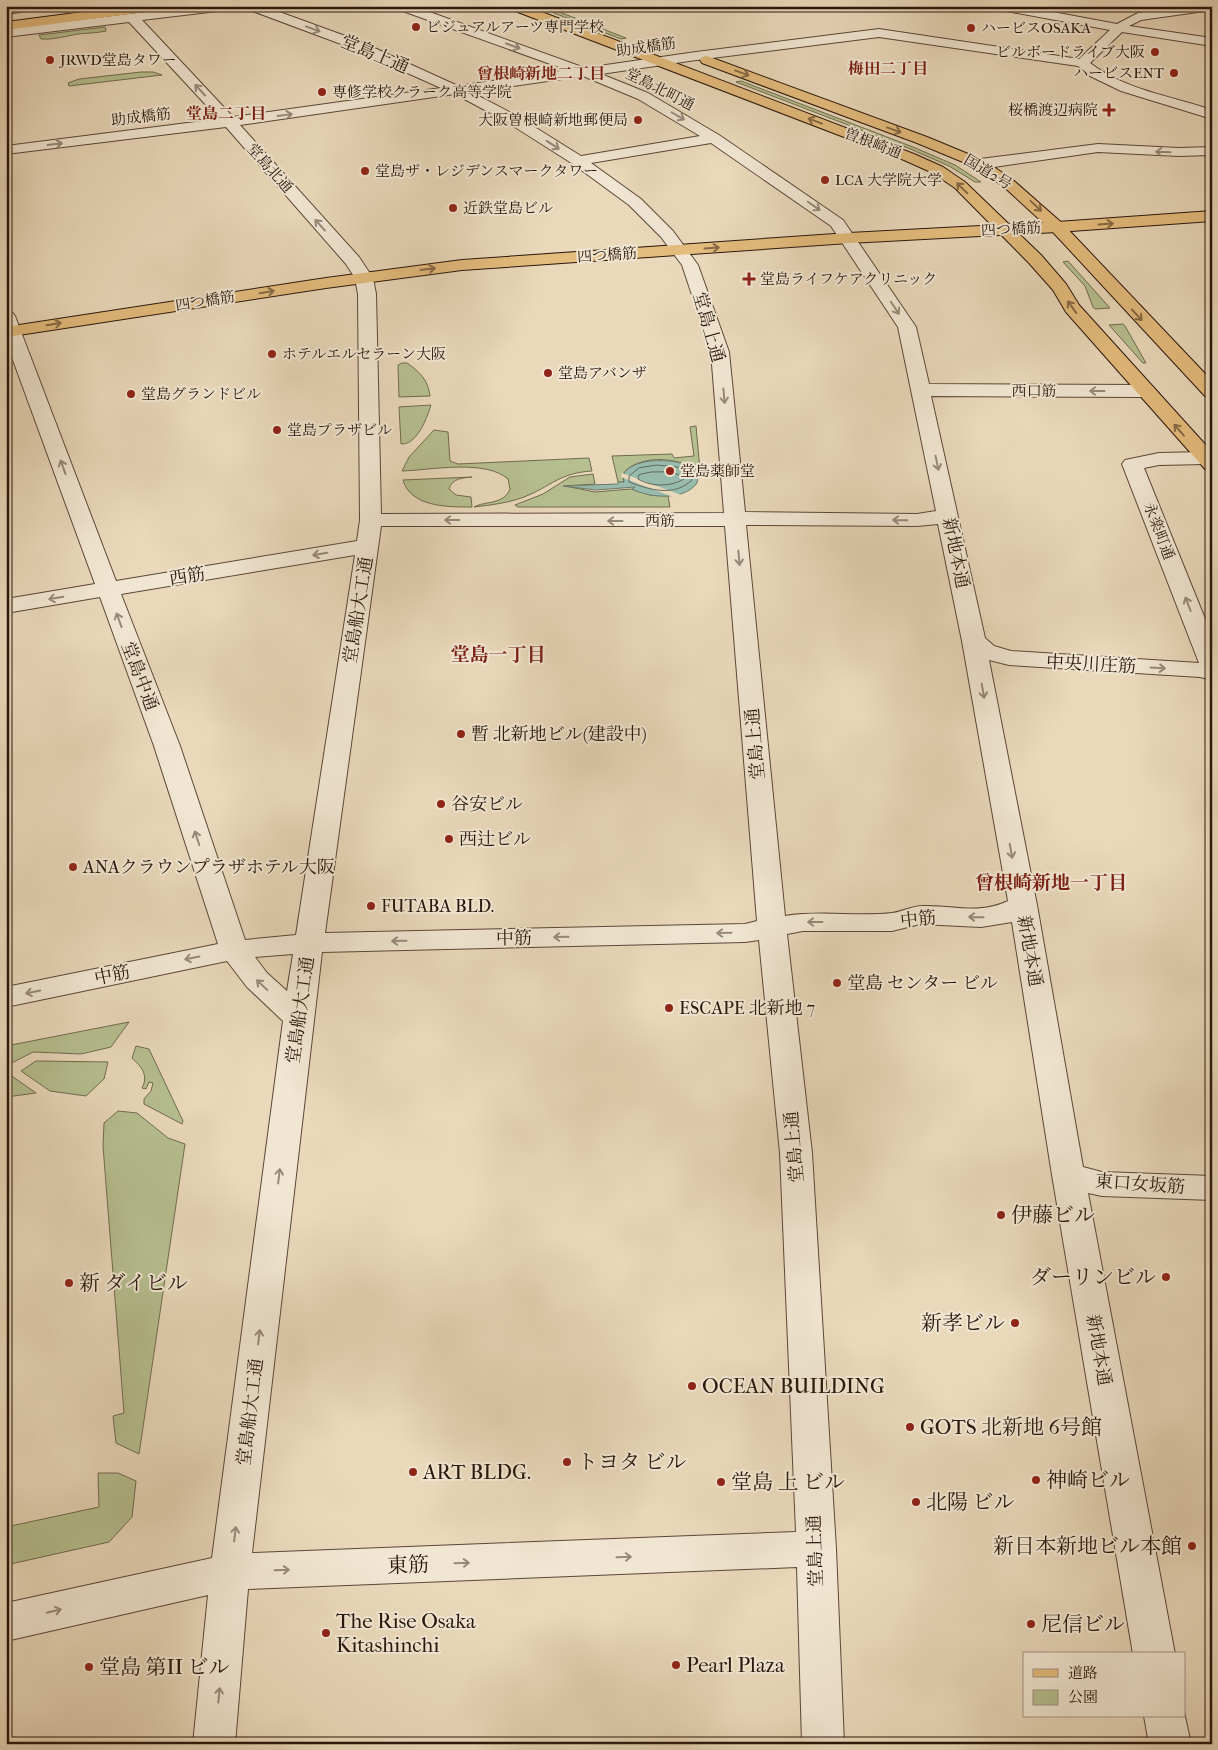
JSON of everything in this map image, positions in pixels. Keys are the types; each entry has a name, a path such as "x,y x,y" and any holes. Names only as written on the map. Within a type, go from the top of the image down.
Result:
{"main road":[{"path":"6,17 78,6"},
{"path":"6,17 100,6"},
{"path":"6,26 160,6"},
{"name":"曽根崎通","path":"514,6 909,156 938,170 960,185 1003,230 1035,259 1060,288 1072,308 1209,461"},
{"path":"666,46 696,56"},
{"name":"国道2号","path":"696,56 922,140 980,164 1008,183 1057,227 1212,392"},
{"name":"四つ橋筋","path":"8,326 462,265 849,238 1057,227 1212,216"}],"street":[{"path":"6,10 35,6"},
{"path":"6,33 226,6"},
{"name":"堂島上通","path":"251,6 354,44 457,90 512,119 578,161 635,202 667,234 690,265 720,352 772,928 796,1153 816,1549 823,1744"},
{"name":"堂島北町通","path":"401,6 585,72 643,96 714,138 837,223 849,238"},
{"path":"1001,6 1122,25 1212,35"},
{"path":"1035,6 1212,42"},
{"path":"1212,6 1138,17 1122,25 1112,37 1082,63 1097,74 1116,83 1212,115"},
{"name":"堂島北通","path":"133,18 230,122 353,261 364,278"},
{"name":"助成橋筋","path":"6,150 230,122 696,56 879,33 1082,63"},
{"path":"578,161 714,138"},
{"path":"980,164 1098,148 1179,152 1212,151"},
{"name":"新地本通","path":"849,238 907,327 922,390 974,641 1023,905 1068,1175 1154,1652"},
{"name":"堂島船大工通","path":"214,1744 230,1572 298,1018 369,533 367,294 364,278"},
{"name":"堂島中通","path":"8,326 167,746 234,950 257,980 298,1018"},
{"name":"西口筋","path":"922,390 1146,391"},
{"name":"永楽町通","path":"1209,461 1159,459 1132,464 1212,666"},
{"name":"西筋","path":"6,606 107,589 369,533 717,521 735,518 917,520 948,516"},
{"name":"中央川庄筋","path":"974,641 986,651 1009,658 1203,670 1212,673"},
{"name":"中筋","path":"6,997 234,950 309,943 745,933 803,922 892,922 920,915 982,918 1000,916 1023,905"},
{"name":"東口女坂筋","path":"1068,1175 1102,1184 1212,1188"},
{"name":"東筋","path":"6,1622 230,1572 816,1549"},
{"path":"1165,1718 1170,1744"}],"green space":[{"path":"536,6 544,6 626,38 621,39"},
{"path":"105,27 106,31 55,38 41,39 39,35"},
{"path":"153,72 162,75 69,86 68,83 79,79"},
{"path":"741,81 913,147 955,165 981,182 975,182 949,166 908,148 736,82"},
{"path":"1068,261 1110,308 1095,309 1093,307 1085,286 1063,262"},
{"path":"1123,324 1146,363 1143,363 1109,325"},
{"path":"407,363 423,377 430,396 399,397 398,365"},
{"path":"431,405 421,430 412,440 401,444 399,407"},
{"path":"696,426 700,470 676,461 650,460 638,463 630,468 623,474 624,482 618,482 612,456 672,454 674,458 694,456 690,427"},
{"path":"434,430 448,432 450,461 458,464 589,458 592,471 563,477 534,493 518,499 474,507 503,498 510,489 508,479 486,469 472,467 402,471 409,457"},
{"path":"593,474 595,484 565,486 595,492 631,489 650,495 668,496 670,507 518,507 515,505 543,494 570,477"},
{"path":"472,477 455,481 450,485 449,489 456,495 471,497 472,507 439,505 421,500 407,489 403,480"},
{"path":"129,1022 111,1047 81,1054 33,1052 6,1066 6,1046"},
{"path":"136,1046 149,1049 183,1121 182,1124 144,1104 144,1099 151,1091 153,1083 149,1082 146,1089 142,1088 145,1079 143,1071 132,1058"},
{"path":"36,1061 108,1062 104,1079 86,1096 50,1091 21,1071"},
{"path":"6,1074 9,1074 36,1093 6,1097"},
{"path":"118,1111 137,1113 168,1138 185,1144 139,1454 116,1443 113,1416 124,1413 103,1146 104,1123"},
{"path":"98,1473 118,1473 136,1481 132,1517 109,1542 6,1565 6,1527 99,1507"}],"water":[{"path":"650,461 670,461 684,464 698,476 697,483 684,493 666,496 639,492 632,489 635,487 596,490 563,486 618,484 618,482 624,482 623,475 628,469"}],"pier":[{"path":"622,473 681,495 673,497 621,477"}],"place":[{"name":"ビジュアルアーツ専門学校","path":"416,27"},
{"name":"ハービスOSAKA","path":"971,28"},
{"name":"ビルボードライブ大阪","path":"1155,52"},
{"name":"JRWD堂島タワー","path":"50,60"},
{"name":"ハービスENT","path":"1174,73"},
{"name":"専修学校クラーク高等学院","path":"322,92"},
{"name":"桜橋渡辺病院","path":"1109,110"},
{"name":"大阪曽根崎新地郵便局","path":"638,120"},
{"name":"堂島ザ・レジデンスマークタワー","path":"365,171"},
{"name":"LCA 大学院大学","path":"825,180"},
{"name":"近鉄堂島ビル","path":"453,208"},
{"name":"堂島ライフケアクリニック","path":"749,279"},
{"name":"ホテルエルセラーン大阪","path":"272,354"},
{"name":"堂島アバンザ","path":"548,373"},
{"name":"堂島グランドビル","path":"131,394"},
{"name":"堂島プラザビル","path":"277,430"},
{"name":"堂島薬師堂","path":"670,471"},
{"name":"暫 北新地ビル(建設中)","path":"461,734"},
{"name":"谷安ビル","path":"441,804"},
{"name":"西辻ビル","path":"449,839"},
{"name":"ANAクラウンプラザホテル大阪","path":"73,867"},
{"name":"FUTABA BLD.","path":"371,906"},
{"name":"堂島 センター ビル","path":"837,983"},
{"name":"ESCAPE 北新地 7","path":"669,1008"},
{"name":"伊藤ビル","path":"1001,1215"},
{"name":"ダーリンビル","path":"1166,1277"},
{"name":"新 ダイビル","path":"69,1283"},
{"name":"新孝ビル","path":"1015,1323"},
{"name":"OCEAN BUILDING","path":"692,1386"},
{"name":"GOTS 北新地 6号館","path":"910,1427"},
{"name":"トヨタ ビル","path":"567,1462"},
{"name":"ART BLDG.","path":"413,1472"},
{"name":"神崎ビル","path":"1036,1480"},
{"name":"堂島 上 ビル","path":"721,1482"},
{"name":"北陽 ビル","path":"916,1502"},
{"name":"新日本新地ビル本館","path":"1192,1546"},
{"name":"尼信ビル","path":"1031,1624"},
{"name":"The Rise Osaka Kitashinchi","path":"326,1633"},
{"name":"Pearl Plaza","path":"676,1665"},
{"name":"堂島 第II ビル","path":"89,1667"}],"district":[{"name":"梅田二丁目","path":"888,68"},
{"name":"曾根崎新地二丁目","path":"541,73"},
{"name":"堂島二丁目","path":"226,113"},
{"name":"堂島一丁目","path":"498,654"},
{"name":"曾根崎新地一丁目","path":"1051,882"}]}
